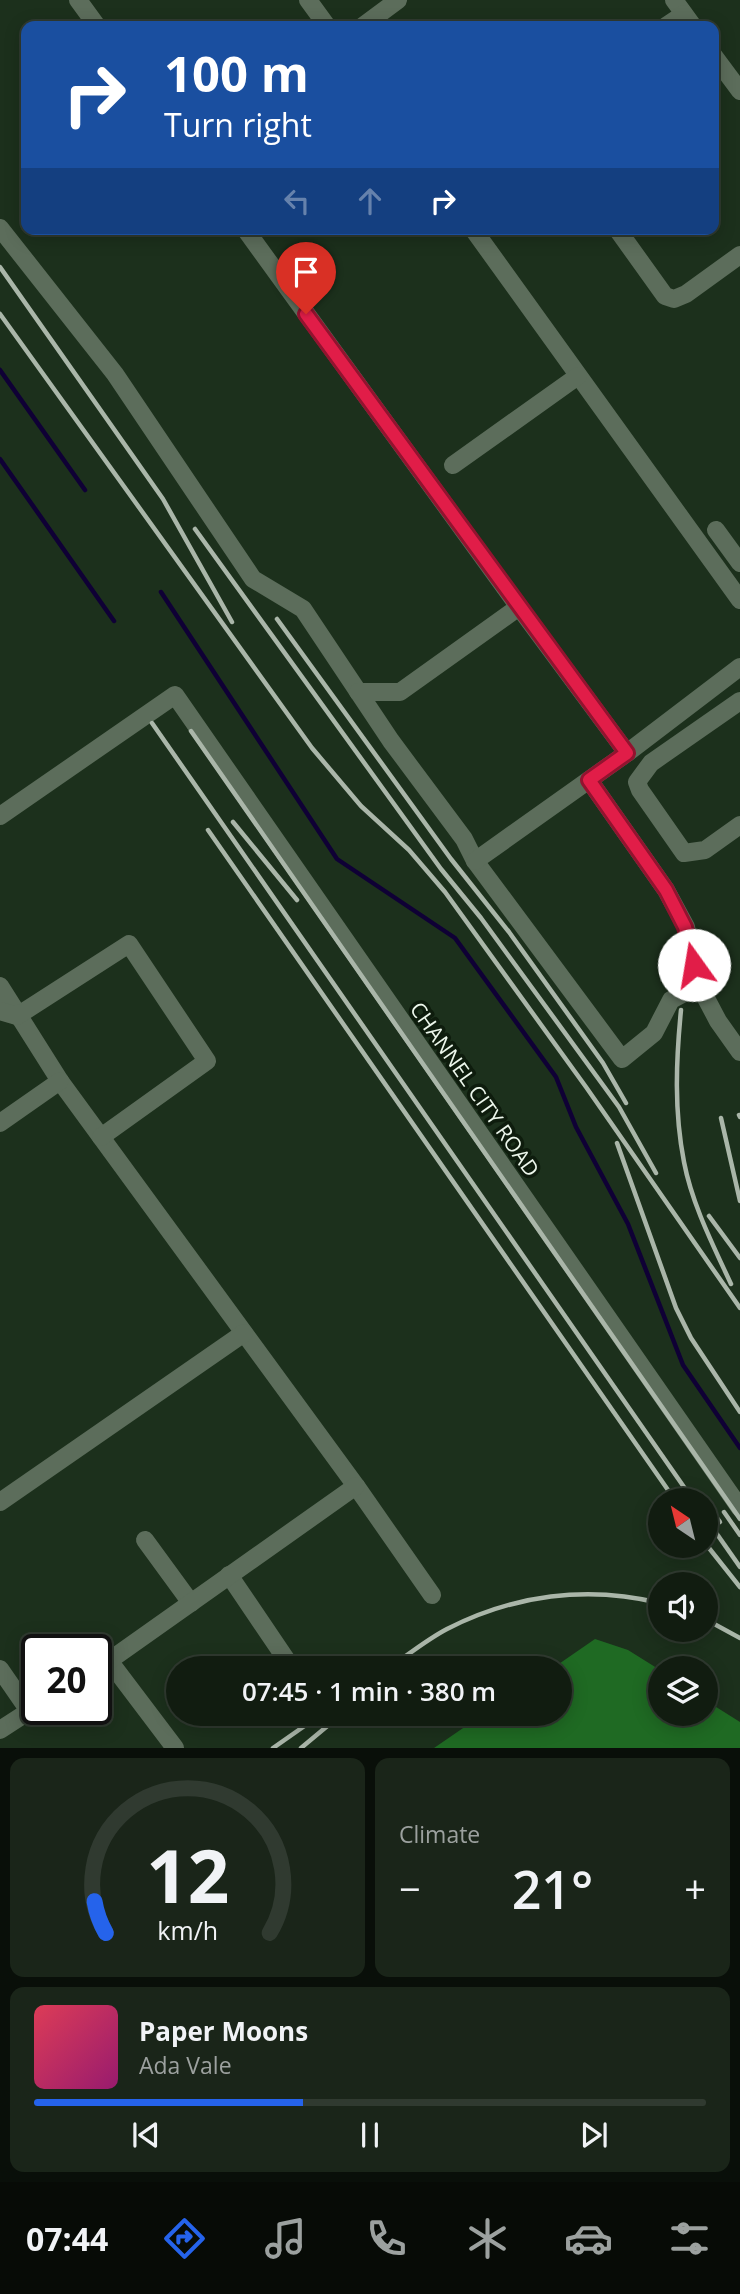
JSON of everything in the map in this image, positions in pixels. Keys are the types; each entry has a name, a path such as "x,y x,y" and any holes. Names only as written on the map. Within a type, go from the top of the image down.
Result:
{"lane":[{"path":"78,0 93,21"},
{"path":"308,0 323,21"},
{"path":"370,21 398,0"},
{"path":"719,63 740,91"},
{"path":"0,228 115,374 253,579 303,609 391,741 464,839 475,861 622,1059 654,1033 671,1000 698,985"},
{"path":"249,235 627,753"},
{"path":"477,235 740,600"},
{"path":"621,235 665,296 674,299 686,294 740,255"},
{"path":"428,483 578,376"},
{"path":"716,530 740,563"},
{"path":"358,692 400,692 519,607"},
{"path":"475,861 611,765 740,667"},
{"name":"CHANNEL CITY ROAD","path":"0,816 175,695 740,1508"},
{"path":"740,701 651,763 637,782 639,790 684,853 705,850 740,825"},
{"path":"611,765 641,777"},
{"path":"589,780 666,890 685,927 698,985 718,1021 740,1052"},
{"path":"8,1013 129,944 207,1061 101,1137"},
{"path":"0,986 8,1013 356,1486 432,1595"},
{"path":"0,1123 60,1081"},
{"path":"0,1502 244,1333"},
{"path":"112,1660 356,1486"},
{"path":"145,1540 191,1603"},
{"path":"229,1575 284,1656"},
{"path":"0,1669 21,1694"},
{"path":"112,1676 175,1748"},
{"path":"0,1730 21,1717"}],"shaded area":[{"path":"0,0 740,0 740,1748 0,1748"}],"green space":[{"path":"595,1639 628,1650 648,1662 648,1726 718,1726 718,1708 740,1722 740,1748 434,1748 466,1726 572,1726 570,1656"}],"waterway":[{"path":"0,370 85,490"},
{"path":"0,459 114,621"},
{"path":"161,592 337,859 455,938 556,1077 576,1127 628,1224 683,1365 740,1448"}],"railway":[{"path":"0,267 163,499 232,622"},
{"path":"0,314 312,748 361,806 409,850 445,892 586,1087 740,1308"},
{"path":"195,529 441,869 481,918 619,1107 656,1173"},
{"path":"277,619 451,859 509,932 603,1063 626,1103"},
{"path":"152,723 685,1488"},
{"path":"191,731 740,1519"},
{"path":"233,822 297,900"},
{"path":"208,830 667,1488"},
{"path":"681,1010 677,1086 684,1162 698,1209 731,1284"},
{"path":"721,1118 740,1201"},
{"path":"617,1143 676,1308 691,1338 740,1412"},
{"path":"709,1216 740,1258"},
{"path":"724,1512 740,1535"},
{"path":"718,1536 740,1567"},
{"path":"717,1558 740,1587"},
{"path":"406,1656 447,1629 472,1617 524,1601 578,1594 648,1601"},
{"path":"718,1626 740,1638"},
{"path":"273,1748 304,1726"},
{"path":"301,1748 327,1726"}],"route":[{"path":"306,314 627,753 589,780 666,890 685,927 694,965"}]}
